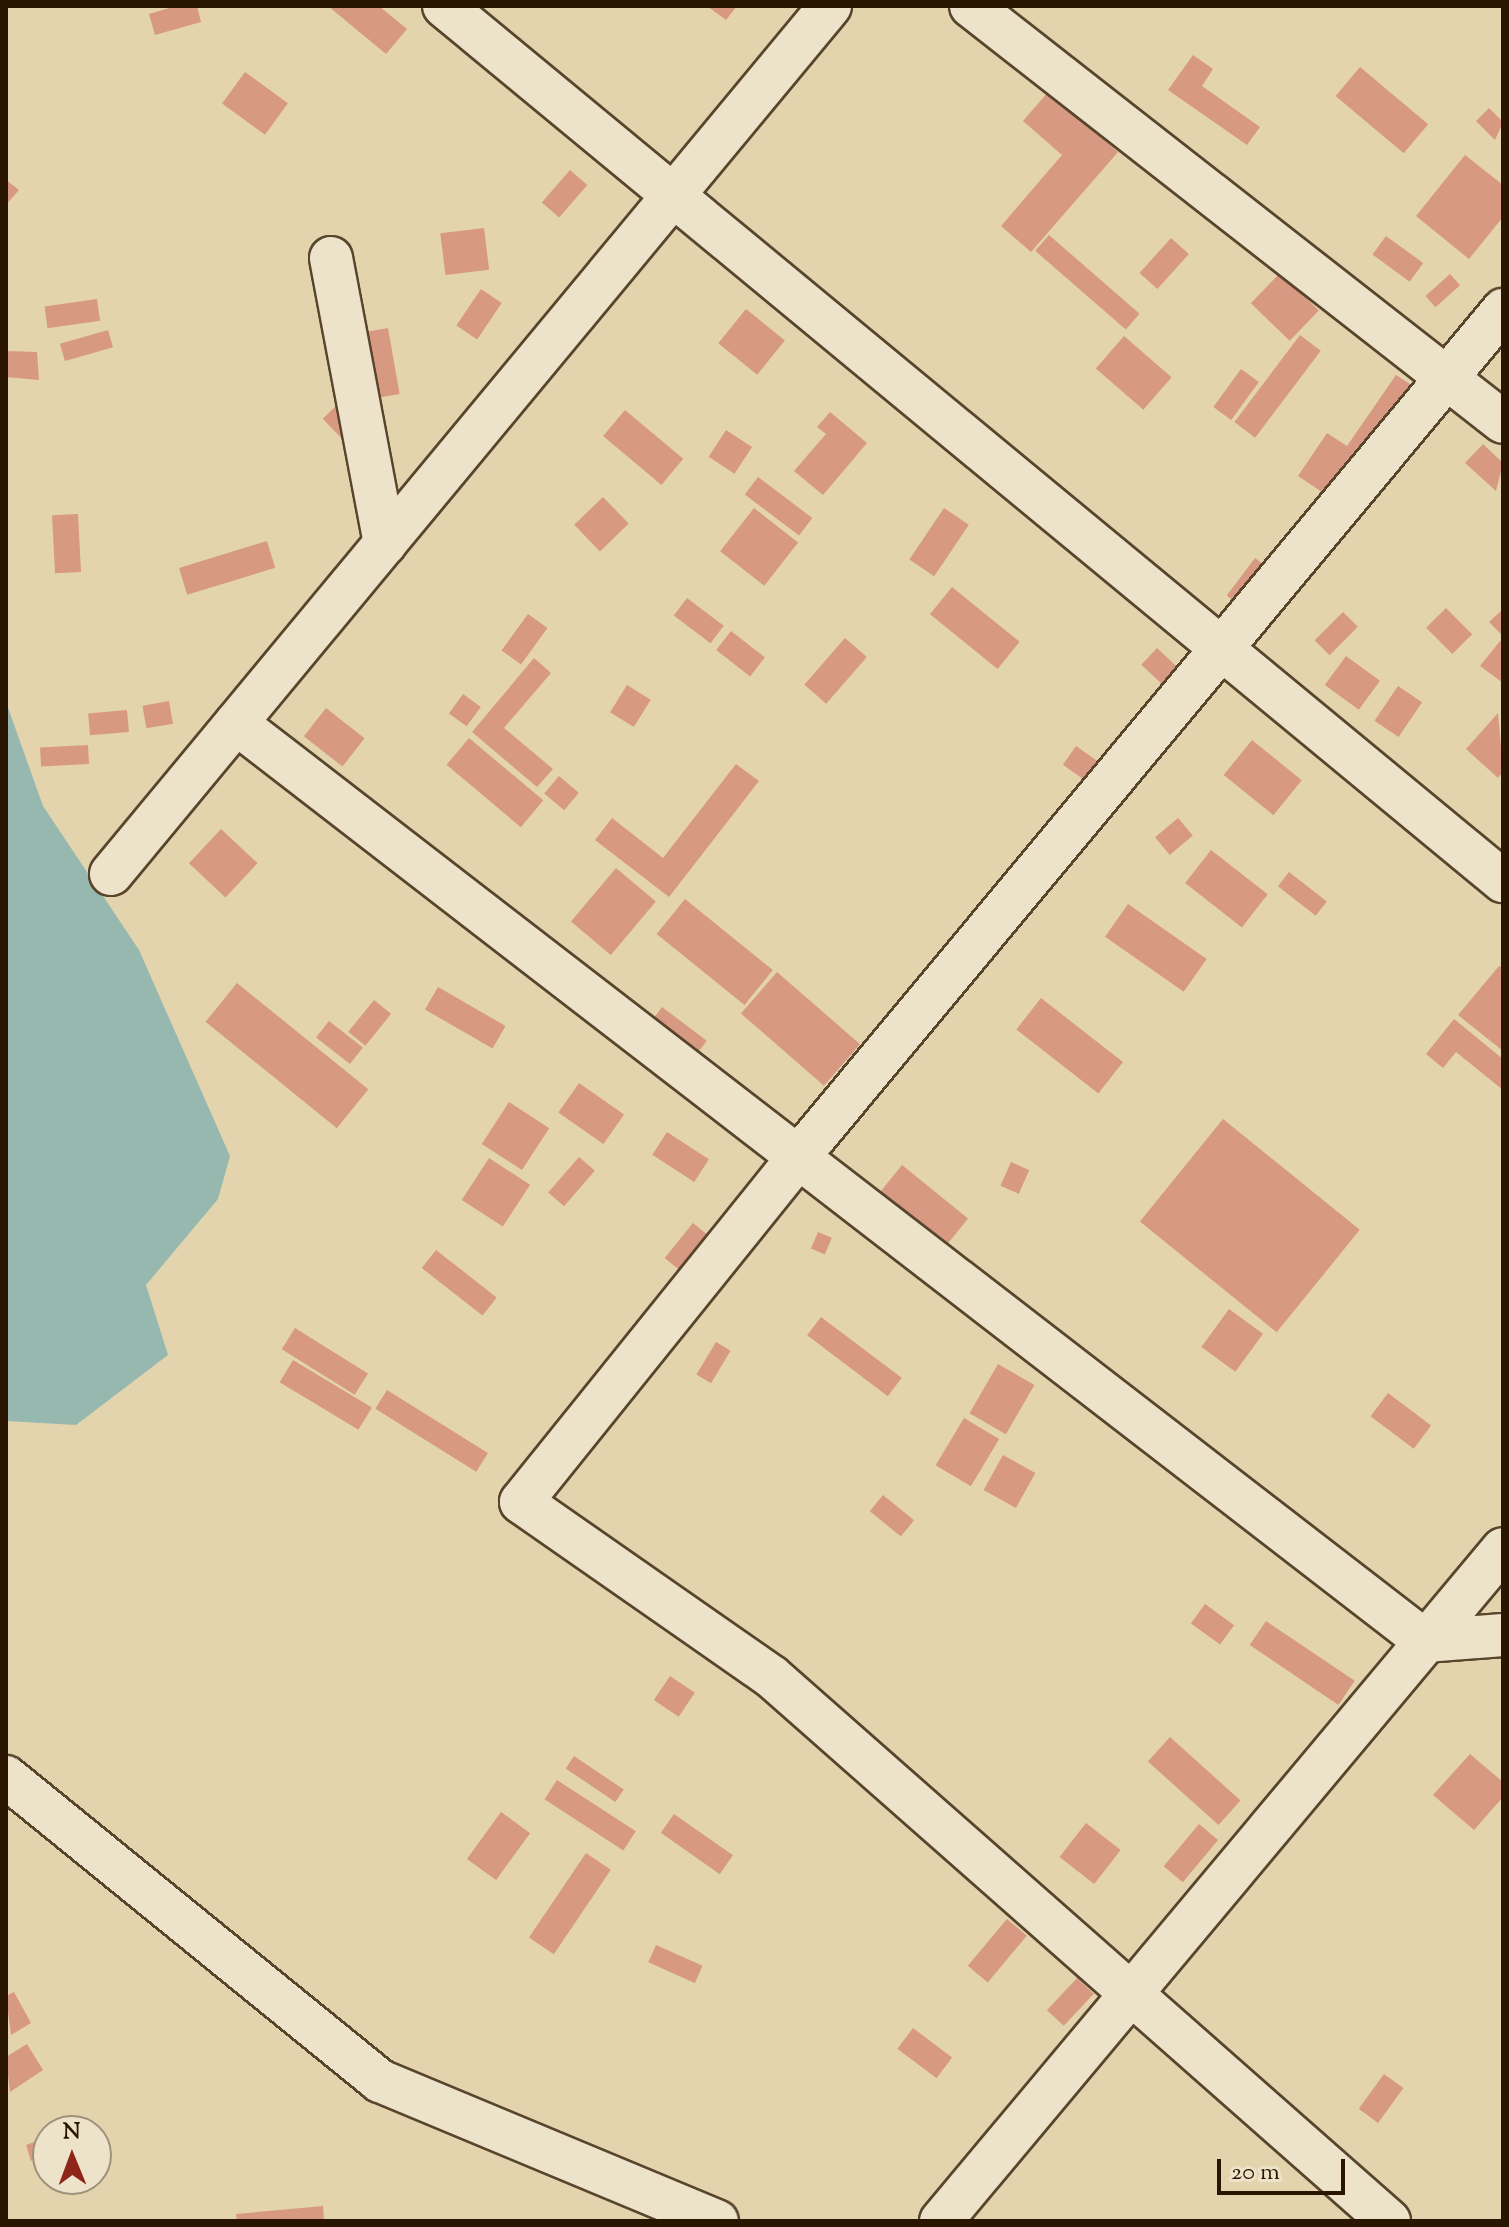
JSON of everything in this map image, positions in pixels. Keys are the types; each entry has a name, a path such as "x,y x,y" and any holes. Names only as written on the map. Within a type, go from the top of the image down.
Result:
{"street":[{"path":"444,6 671,198 1503,881"},
{"path":"111,874 830,6"},
{"path":"971,6 1503,422"},
{"path":"331,258 385,544"},
{"path":"1389,2221 772,1677 521,1502 799,1156 1503,310"},
{"path":"236,723 1425,1641 1503,1635"},
{"path":"941,2221 1503,1549"},
{"path":"6,1777 380,2081 717,2221"}],"water":[{"path":"6,702 43,806 139,950 230,1156 218,1199 146,1285 168,1355 76,1425 6,1421"}],"building":[{"path":"176,6 197,6 201,22 155,35 149,14"},
{"path":"328,6 379,6 407,29 386,54"},
{"path":"707,6 737,6 726,20"},
{"path":"1193,55 1213,69 1202,86 1260,127 1247,145 1168,90"},
{"path":"1360,67 1428,124 1404,153 1336,96"},
{"path":"245,72 288,103 265,135 222,104"},
{"path":"1048,92 1118,152 1031,252 1001,226 1062,155 1023,121"},
{"path":"1489,108 1503,122 1495,140 1476,121"},
{"path":"1465,155 1503,185 1503,217 1469,259 1416,216"},
{"path":"570,170 587,185 559,218 542,202"},
{"path":"6,180 19,190 6,205"},
{"path":"484,228 489,270 445,275 440,233"},
{"path":"1049,235 1140,314 1126,330 1035,251"},
{"path":"1386,236 1423,263 1410,282 1372,255"},
{"path":"1171,238 1189,254 1157,289 1140,273"},
{"path":"1280,273 1319,311 1290,341 1251,303"},
{"path":"1450,274 1460,285 1436,307 1425,296"},
{"path":"481,289 502,303 477,339 456,325"},
{"path":"97,299 100,321 48,328 45,306"},
{"path":"746,309 785,340 757,375 718,343"},
{"path":"388,328 400,394 371,399 359,333"},
{"path":"108,330 113,347 65,361 60,344"},
{"path":"1300,335 1321,351 1255,438 1234,422"},
{"path":"1124,336 1172,377 1143,410 1096,368"},
{"path":"6,351 37,352 39,380 6,377"},
{"path":"1241,369 1259,382 1231,420 1213,407"},
{"path":"1396,375 1413,386 1334,500 1298,476 1327,433 1347,446"},
{"path":"335,407 356,429 344,440 323,419"},
{"path":"625,410 683,459 661,485 603,436"},
{"path":"830,412 867,443 823,495 794,471 826,434 817,427"},
{"path":"726,430 752,447 735,474 709,457"},
{"path":"1483,444 1503,463 1496,491 1465,463"},
{"path":"758,477 812,518 799,535 745,495"},
{"path":"603,497 629,524 600,551 574,525"},
{"path":"754,508 798,542 764,586 720,551"},
{"path":"944,508 969,525 934,576 909,559"},
{"path":"78,514 81,572 55,573 52,515"},
{"path":"267,541 275,568 187,595 179,568"},
{"path":"1255,558 1272,571 1243,608 1227,596"},
{"path":"952,587 1020,642 998,669 930,614"},
{"path":"687,598 724,626 710,643 674,616"},
{"path":"1446,608 1472,634 1452,654 1426,628"},
{"path":"1503,609 1503,636 1489,622"},
{"path":"1343,612 1358,627 1330,655 1315,640"},
{"path":"528,614 547,628 521,665 502,650"},
{"path":"731,631 765,657 750,676 716,650"},
{"path":"845,638 867,657 826,704 804,685"},
{"path":"1500,641 1503,643 1503,683 1480,666"},
{"path":"1157,648 1185,674 1169,691 1141,665"},
{"path":"1346,656 1380,681 1359,710 1325,685"},
{"path":"534,658 551,673 504,728 553,769 537,787 472,732"},
{"path":"627,685 651,700 634,727 610,712"},
{"path":"1398,686 1422,702 1399,737 1375,721"},
{"path":"463,694 481,707 467,726 449,713"},
{"path":"169,701 173,724 146,728 142,706"},
{"path":"326,708 365,738 342,767 304,736"},
{"path":"127,710 129,732 90,735 88,713"},
{"path":"1498,713 1503,771 1498,778 1466,749"},
{"path":"469,738 543,800 521,827 447,765"},
{"path":"1252,740 1302,780 1273,815 1224,775"},
{"path":"88,745 89,764 41,766 40,748"},
{"path":"1076,746 1103,765 1090,784 1063,765"},
{"path":"736,764 759,781 669,897 595,840 612,818 663,858"},
{"path":"559,776 579,793 564,810 544,794"},
{"path":"1178,818 1193,836 1170,855 1155,837"},
{"path":"221,829 258,863 226,897 189,863"},
{"path":"1211,850 1268,894 1242,927 1185,883"},
{"path":"616,868 656,901 611,955 571,922"},
{"path":"1289,872 1327,902 1316,916 1278,886"},
{"path":"685,899 773,970 744,1005 657,934"},
{"path":"1128,904 1207,959 1184,992 1105,937"},
{"path":"1499,966 1503,968 1503,1051 1458,1015"},
{"path":"777,972 860,1044 824,1086 741,1014"},
{"path":"237,983 368,1089 337,1128 206,1022"},
{"path":"438,987 506,1026 493,1049 425,1010"},
{"path":"1041,998 1123,1062 1098,1094 1016,1030"},
{"path":"374,1000 391,1014 365,1046 348,1032"},
{"path":"662,1007 707,1041 695,1056 651,1022"},
{"path":"1454,1019 1503,1059 1503,1090 1456,1052 1443,1068 1426,1054"},
{"path":"329,1021 363,1047 350,1064 316,1038"},
{"path":"579,1083 624,1115 603,1144 558,1112"},
{"path":"509,1102 549,1128 522,1170 482,1144"},
{"path":"1223,1119 1360,1230 1277,1332 1140,1222"},
{"path":"667,1132 709,1159 694,1182 652,1155"},
{"path":"579,1157 595,1171 564,1206 548,1192"},
{"path":"489,1158 530,1185 503,1227 462,1200"},
{"path":"1011,1162 1029,1170 1019,1194 1000,1186"},
{"path":"902,1165 968,1218 942,1251 876,1198"},
{"path":"693,1223 709,1236 681,1271 665,1258"},
{"path":"818,1232 832,1238 825,1254 811,1249"},
{"path":"436,1250 497,1297 483,1316 422,1268"},
{"path":"1229,1309 1263,1334 1235,1372 1201,1347"},
{"path":"821,1317 902,1378 888,1396 807,1335"},
{"path":"295,1328 368,1374 355,1395 282,1349"},
{"path":"716,1342 731,1351 711,1383 696,1375"},
{"path":"293,1360 372,1407 358,1430 280,1382"},
{"path":"998,1364 1034,1385 1006,1434 970,1413"},
{"path":"387,1390 488,1453 476,1472 375,1409"},
{"path":"1388,1393 1431,1425 1414,1449 1371,1416"},
{"path":"964,1418 999,1439 971,1486 936,1465"},
{"path":"1003,1455 1035,1473 1016,1508 984,1490"},
{"path":"883,1495 914,1520 901,1536 870,1511"},
{"path":"1205,1604 1234,1625 1220,1645 1191,1623"},
{"path":"1266,1621 1355,1681 1338,1705 1250,1645"},
{"path":"670,1676 695,1693 679,1717 654,1700"},
{"path":"1170,1737 1241,1801 1219,1825 1148,1762"},
{"path":"1470,1754 1503,1782 1503,1797 1474,1830 1433,1795"},
{"path":"574,1756 624,1790 615,1802 566,1768"},
{"path":"557,1780 636,1831 623,1850 544,1799"},
{"path":"501,1812 530,1833 496,1880 467,1859"},
{"path":"674,1814 733,1855 720,1874 661,1833"},
{"path":"1086,1823 1121,1850 1094,1884 1060,1857"},
{"path":"1199,1824 1218,1840 1183,1882 1164,1866"},
{"path":"586,1853 611,1870 554,1954 529,1938"},
{"path":"1007,1919 1027,1936 988,1982 968,1966"},
{"path":"656,1945 703,1966 695,1983 648,1962"},
{"path":"1077,1978 1094,1994 1064,2026 1047,2010"},
{"path":"14,1992 31,2023 11,2035 6,1996"},
{"path":"913,2028 952,2057 936,2078 897,2049"},
{"path":"27,2044 43,2070 10,2092 6,2057"},
{"path":"1384,2074 1403,2088 1378,2123 1359,2109"},
{"path":"32,2143 31,2161 26,2145"},
{"path":"323,2206 324,2221 237,2221 236,2214"}]}
